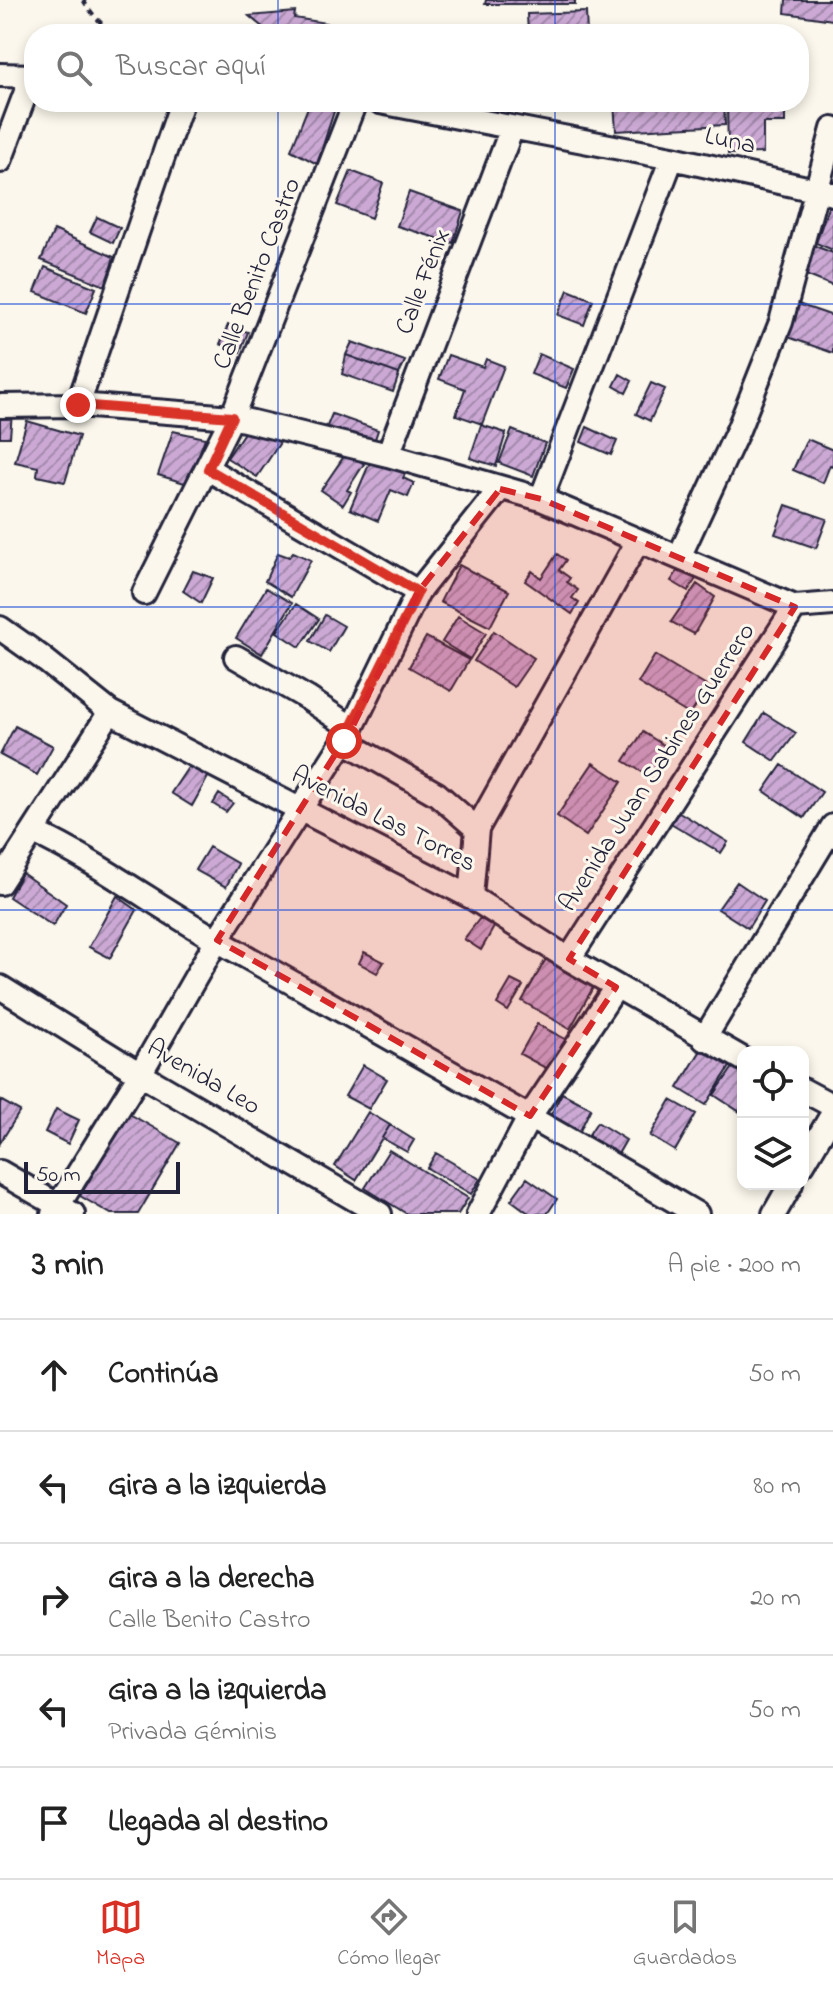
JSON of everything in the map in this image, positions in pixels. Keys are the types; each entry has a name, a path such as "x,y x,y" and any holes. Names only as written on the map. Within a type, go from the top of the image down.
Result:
{"street":[{"path":"0,75 24,76"},
{"path":"0,161 24,99"},
{"path":"78,405 179,112"},
{"name":"Calle Benito Castro","path":"144,593 232,417 351,112"},
{"name":"Luna","path":"431,112 672,158 827,181"},
{"name":"Calle Fénix","path":"388,455 512,128"},
{"path":"679,557 738,430 781,322 827,181 833,129"},
{"path":"541,499 672,158"},
{"path":"0,406 78,405 232,417 388,455 541,499 795,607 833,604"},
{"path":"208,469 418,592"},
{"path":"0,1172 61,1211 217,940 348,734 418,592 500,489"},
{"path":"471,897 477,829 638,541"},
{"name":"Avenida Juan Sabines Guerrero","path":"569,959 795,607"},
{"name":"Avenida Las Torres","path":"0,628 110,712 471,897 569,959 737,1056"},
{"path":"236,657 307,698 348,734 437,794 477,829"},
{"path":"0,883 110,712"},
{"path":"704,1039 833,826"},
{"path":"34,832 72,850 217,940 697,1214"},
{"name":"Avenida Leo","path":"0,987 140,1074 380,1214"},
{"path":"478,1214 530,1116 616,987"},
{"path":"809,1093 833,1106"},
{"path":"809,1154 833,1113"},
{"path":"774,1214 788,1190"}],"path":[{"path":"83,0 102,24"}],"highlighted area":[{"path":"500,489 541,499 795,607 569,959 616,987 530,1116 217,940 352,728 418,592"}],"building":[{"path":"486,0 575,0 575,4 485,4"},
{"path":"786,0 833,0 833,20 785,13"},
{"path":"295,12 294,18 326,24 259,24 249,16"},
{"path":"586,12 587,24 528,24 527,14"},
{"path":"306,112 334,112 317,164 291,150"},
{"path":"615,112 724,112 725,125 616,131"},
{"path":"727,112 785,112 785,123 763,123 763,153 728,154"},
{"path":"351,171 383,183 371,218 337,205"},
{"path":"409,192 463,211 453,243 397,226"},
{"path":"833,200 833,250 816,243"},
{"path":"97,217 120,228 113,243 90,232"},
{"path":"54,230 114,257 105,286 41,260"},
{"path":"815,246 833,253 833,286 803,274"},
{"path":"45,267 96,288 86,313 35,292"},
{"path":"568,290 593,300 584,325 558,315"},
{"path":"795,303 833,316 833,353 785,336"},
{"path":"228,325 248,332 240,352 220,344"},
{"path":"352,342 405,361 399,374 346,355"},
{"path":"539,354 574,369 566,388 531,374"},
{"path":"346,355 399,374 393,392 342,374"},
{"path":"448,355 483,367 486,359 504,366 482,424 456,415 465,389 439,379"},
{"path":"620,374 632,381 626,393 614,386"},
{"path":"651,383 665,389 650,421 636,414"},
{"path":"0,412 12,412 10,437 0,437"},
{"path":"332,414 378,430 374,442 325,431"},
{"path":"27,421 79,436 65,482 37,476 38,467 15,462"},
{"path":"251,422 281,441 257,477 227,458"},
{"path":"481,425 506,433 496,466 470,458"},
{"path":"587,427 617,441 611,455 581,442"},
{"path":"512,430 545,443 533,476 499,463"},
{"path":"173,431 205,438 188,484 158,475"},
{"path":"807,439 833,450 833,466 830,465 823,483 793,470"},
{"path":"347,452 364,464 347,490 351,492 343,505 321,490"},
{"path":"373,455 407,470 403,478 414,483 408,497 391,490 378,521 350,509"},
{"path":"786,505 827,519 816,548 775,534"},
{"path":"293,552 311,560 291,597 265,581 278,553 289,557"},
{"path":"557,554 566,560 559,570 570,578 567,582 578,590 572,598 579,603 572,614 525,581 532,571 541,578"},
{"path":"683,563 699,574 688,591 671,581"},
{"path":"459,565 509,591 490,627 440,602"},
{"path":"193,571 213,578 201,603 183,591"},
{"path":"697,584 715,597 694,634 671,622"},
{"path":"266,588 292,603 262,654 236,638"},
{"path":"296,604 319,619 300,647 277,632"},
{"path":"325,615 344,626 329,652 310,641"},
{"path":"458,616 486,633 470,659 442,642"},
{"path":"494,631 534,658 514,687 474,661"},
{"path":"426,637 469,660 451,691 409,667"},
{"path":"655,655 708,687 690,715 638,683"},
{"path":"764,713 796,733 775,761 746,742"},
{"path":"15,726 53,746 37,775 0,755"},
{"path":"643,732 668,748 650,777 624,761"},
{"path":"193,760 212,770 192,806 171,793"},
{"path":"593,763 622,782 586,836 557,816"},
{"path":"782,765 822,792 804,818 764,791"},
{"path":"219,794 233,803 226,812 213,804"},
{"path":"676,810 728,842 721,853 669,822"},
{"path":"209,847 238,864 226,887 195,870"},
{"path":"22,873 66,904 53,926 9,897"},
{"path":"737,882 765,901 748,928 718,909"},
{"path":"117,896 137,910 110,958 89,947"},
{"path":"480,918 494,927 481,950 464,939"},
{"path":"364,952 384,962 377,973 359,963"},
{"path":"547,957 595,984 570,1029 522,1001"},
{"path":"511,980 523,986 508,1011 497,1004"},
{"path":"537,1024 567,1040 549,1070 520,1054"},
{"path":"703,1047 731,1065 706,1105 678,1088"},
{"path":"737,1061 737,1110 714,1095"},
{"path":"363,1065 387,1079 369,1109 345,1096"},
{"path":"562,1093 591,1108 579,1133 549,1118"},
{"path":"0,1100 20,1111 0,1143"},
{"path":"671,1100 696,1114 675,1151 650,1136"},
{"path":"56,1109 79,1120 68,1144 45,1132"},
{"path":"368,1112 390,1125 356,1180 335,1166"},
{"path":"128,1113 180,1143 138,1214 111,1214 80,1196"},
{"path":"597,1122 626,1140 618,1154 588,1136"},
{"path":"390,1125 414,1140 407,1152 382,1138"},
{"path":"389,1150 468,1198 458,1214 407,1214 365,1188"},
{"path":"436,1153 480,1179 471,1194 427,1168"},
{"path":"527,1178 557,1199 547,1214 530,1214 511,1200"}],"route":[{"path":"78,405 232,417 208,469 418,592 344,741"}]}
